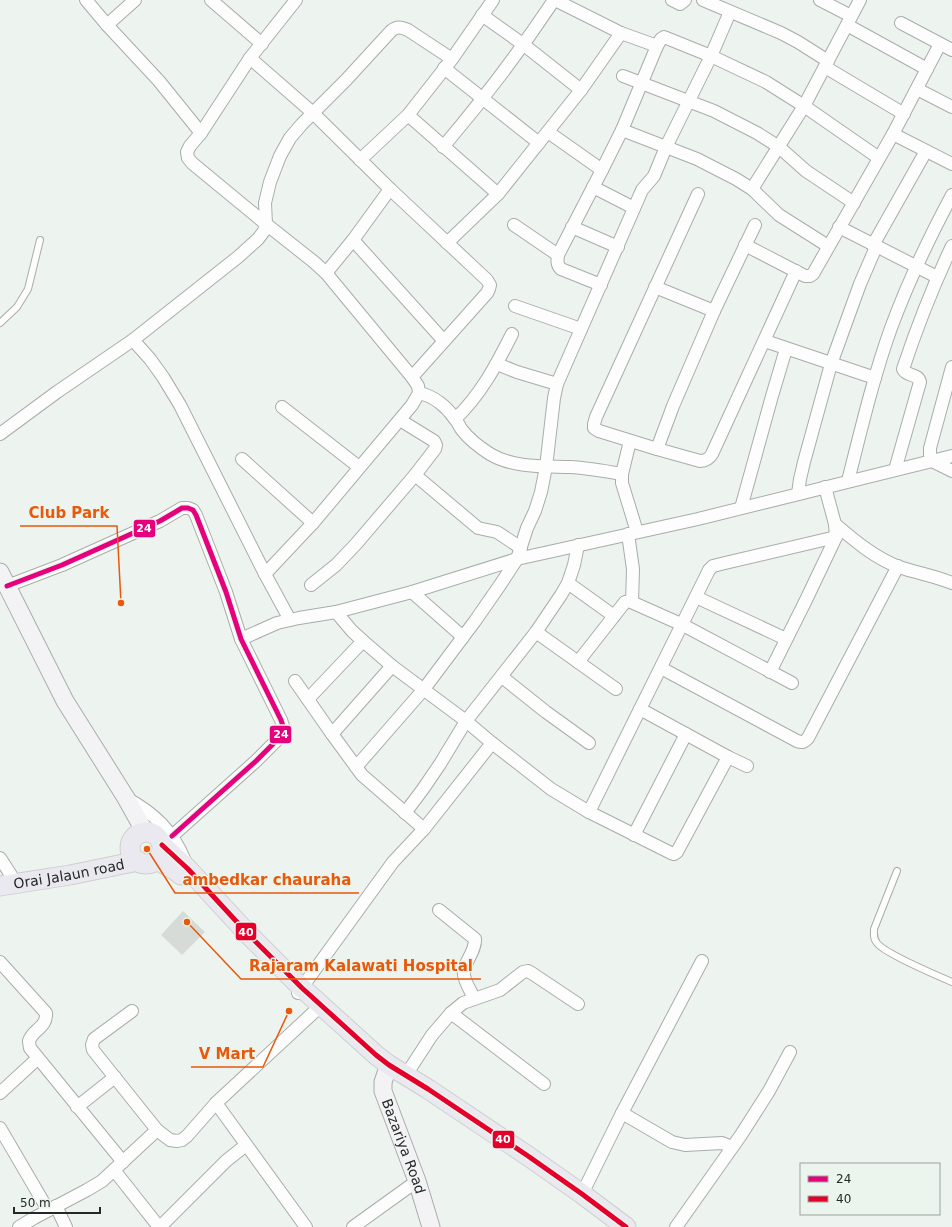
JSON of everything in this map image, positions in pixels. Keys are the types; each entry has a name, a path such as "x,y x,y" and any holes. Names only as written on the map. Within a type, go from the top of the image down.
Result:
{"main road":[{"path":"145,832 150,832 158,837 176,871 299,991 366,1047 388,1068 406,1075 434,1093 582,1194 626,1227"},
{"name":"Orai Jalaun road","path":"145,832 140,833 132,840 134,855 147,864 164,847"},
{"path":"164,847 188,869 248,934 299,991 314,1012 346,1040 555,1185 611,1227"},
{"name":"Orai Jalaun road","path":"4,879 70,875 134,855"}],"street":[{"path":"86,0 159,81 201,133"},
{"path":"107,25 135,0"},
{"path":"211,0 262,44"},
{"path":"265,574 313,523 400,420 419,393 418,386 412,377 326,273 192,163 188,158 187,152 190,146 201,133 250,58 296,0"},
{"path":"360,160 408,115 448,64 493,0"},
{"path":"443,147 483,99 524,45 555,0 621,33 657,46"},
{"path":"672,0 680,4 685,0"},
{"path":"703,0 781,33 798,42 826,64 904,114"},
{"path":"820,0 849,21 927,69"},
{"path":"752,189 804,106 860,0"},
{"path":"356,767 424,690 500,585 519,553 541,492 546,467 554,398 558,384 642,190 654,176 666,147 711,56 730,12"},
{"path":"482,15 524,45 581,90"},
{"path":"901,23 952,50"},
{"path":"0,434 57,392 133,340 238,257 258,239 264,232 266,224 265,203 270,182 280,156 290,138 396,27 402,27 408,30 448,64 483,99 539,143"},
{"path":"448,243 498,194 581,90 621,33"},
{"path":"601,285 561,269 558,266 558,255 622,130 657,46 664,37 711,56 766,82 804,106 879,158"},
{"path":"745,245 805,276 810,276 813,274 893,134 940,44"},
{"path":"250,58 313,113 390,189 487,280 490,285 486,293 412,377"},
{"path":"623,76 714,111 756,132 779,147 806,171 854,203"},
{"path":"917,89 952,107"},
{"path":"408,115 498,194"},
{"path":"622,130 697,159 736,179 752,189 780,215 828,246"},
{"path":"548,132 602,170"},
{"path":"893,134 952,164"},
{"path":"798,494 804,462 831,364 860,284 875,246 926,151"},
{"path":"594,187 634,208"},
{"path":"326,273 353,240 390,189"},
{"path":"698,194 599,410 594,428 630,441 700,461 708,459 712,454 765,341 796,271"},
{"path":"848,481 875,378 891,328 916,267 952,195"},
{"path":"514,225 558,255"},
{"path":"657,449 673,406 714,311 755,225"},
{"path":"572,227 618,247"},
{"path":"839,227 937,277"},
{"path":"353,240 444,341"},
{"path":"895,470 920,382 916,376 907,374 903,369 937,277 952,246"},
{"path":"655,287 714,311"},
{"path":"515,306 581,329"},
{"path":"455,418 466,409 496,364 512,334"},
{"path":"133,340 163,376 180,405 265,574 290,620"},
{"path":"765,341 875,378"},
{"path":"741,508 786,348"},
{"path":"496,364 558,384"},
{"path":"932,461 930,448 950,380 952,367"},
{"path":"419,393 427,394 445,406 455,418 461,429 474,442 490,454 503,460 527,465 570,467 622,474"},
{"path":"282,407 359,467"},
{"path":"312,585 336,565 356,544 416,476 435,448 436,445 434,441 400,420"},
{"path":"630,441 622,474 622,483 632,533 632,602"},
{"path":"241,639 277,623 336,612 412,592 519,553 578,545 632,533 952,456"},
{"path":"242,460 313,523"},
{"path":"932,461 952,471"},
{"path":"416,476 478,528 497,532 519,553"},
{"path":"770,672 836,537 835,524 825,487"},
{"path":"126,798 142,807 155,818 164,847 278,739 283,726 241,639 226,592 196,515 193,510 188,508 182,508 160,521 62,565 4,579 65,701 126,798 145,832"},
{"path":"835,524 866,550 898,566 952,583"},
{"path":"588,812 683,625 707,574 713,566 836,537"},
{"path":"405,813 440,764 466,721 536,632 561,595 568,584 578,545"},
{"path":"661,668 802,743 808,738 816,724 898,566"},
{"path":"568,584 614,616"},
{"path":"412,592 463,637"},
{"path":"696,597 786,639"},
{"path":"578,662 625,602 629,600 683,625 792,684"},
{"path":"336,612 352,632 392,666 466,721 551,789 588,812 671,853 674,854 677,852 728,757"},
{"path":"536,632 616,689"},
{"path":"308,699 363,640"},
{"path":"332,734 392,666"},
{"path":"502,677 546,712 589,743"},
{"path":"295,681 362,775 424,829"},
{"path":"640,709 747,766"},
{"path":"634,835 686,734"},
{"path":"299,991 393,862 424,829 492,743"},
{"path":"0,858 4,879"},
{"path":"439,910 475,939 476,944 474,950 463,974 474,998"},
{"path":"582,1194 622,1113 702,961"},
{"path":"0,962 46,1013 44,1024 34,1034 29,1042 30,1048 37,1059 77,1107 159,1227 226,1161 246,1145"},
{"path":"406,1075 432,1035 451,1013 463,1003 500,990 523,972 528,971 578,1004"},
{"path":"132,1010 94,1039 92,1045 93,1050 157,1130 170,1140 177,1141 182,1140 187,1136 216,1103 314,1012"},
{"path":"451,1013 544,1084"},
{"path":"676,1227 769,1091 790,1052"},
{"path":"0,1093 37,1059"},
{"name":"Bazariya Road","path":"388,1068 383,1082 383,1091 417,1181 431,1227"},
{"path":"77,1107 115,1078"},
{"path":"216,1103 306,1227"},
{"path":"622,1113 672,1142 685,1145 722,1143 732,1147"},
{"path":"0,1128 66,1227"},
{"path":"19,1227 102,1181 157,1130"},
{"path":"353,1227 417,1181"}],"lane":[{"path":"0,323 16,307 28,289 40,240"},
{"path":"897,871 874,929 873,937 878,945 888,952 952,982"}],"building":[{"path":"183,911 205,932 182,955 161,935"}],"transit line":[{"name":"24","path":"7,586 62,565 160,521 182,508 193,510 226,592 241,639 283,726 278,739 256,761 172,836"},
{"name":"40","path":"162,845 188,869 248,934 302,988 376,1055 528,1156 626,1227"}],"place":[{"name":"Club Park","path":"121,603"},
{"name":"ambedkar chauraha","path":"147,849"},
{"name":"Rajaram Kalawati Hospital","path":"187,922"},
{"name":"V Mart","path":"289,1011"}]}
